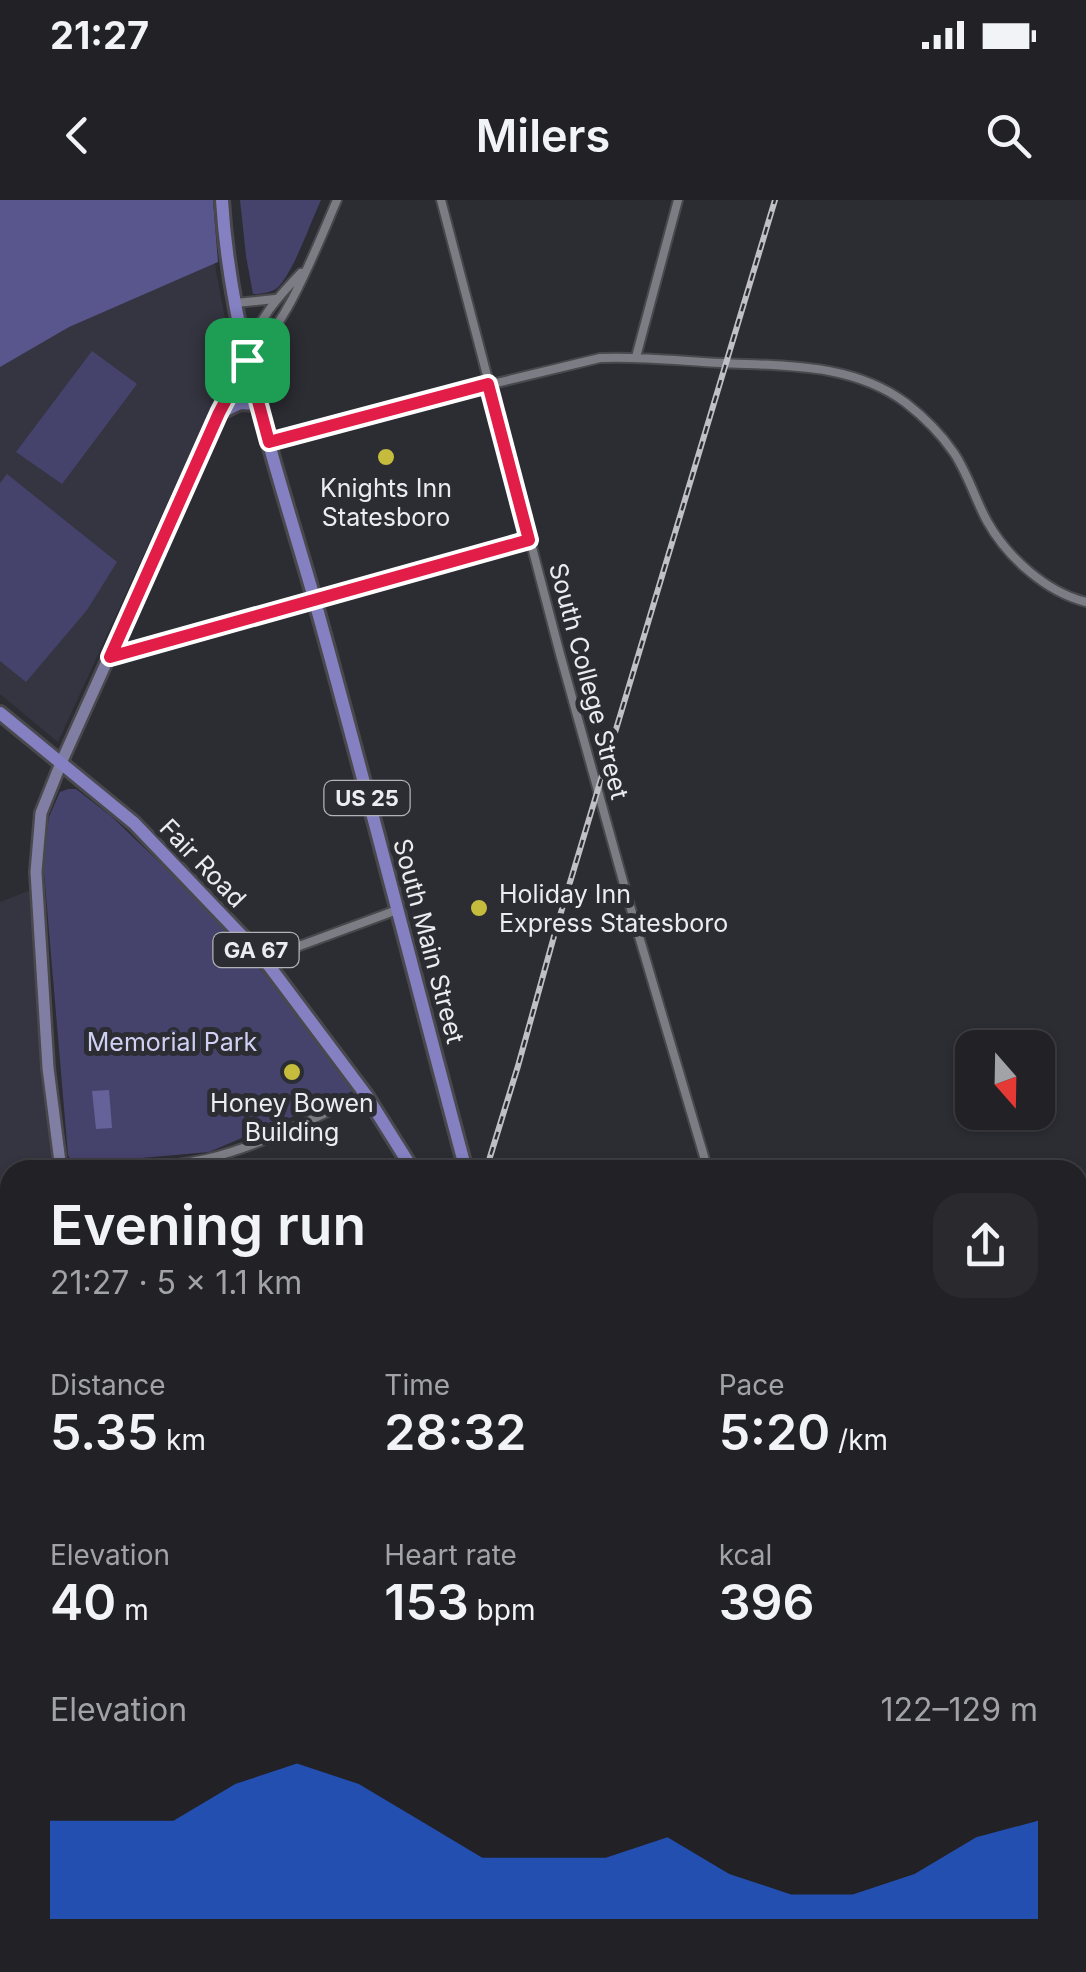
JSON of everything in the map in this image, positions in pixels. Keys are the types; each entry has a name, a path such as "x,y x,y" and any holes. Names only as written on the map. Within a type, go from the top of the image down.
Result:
{"main road":[{"name":"South Main Street","path":"222,200 236,304 258,404 463,1160"},
{"path":"219,413 240,402 258,404"},
{"name":"Fair Road","path":"0,713 134,823 264,958 366,1095 406,1160"}],"street":[{"path":"247,360 260,349 287,308 337,200"},
{"name":"South College Street","path":"441,200 529,540 705,1160"},
{"path":"636,357 678,200"},
{"path":"60,1160 48,1068 36,888 41,813 219,413 247,360 252,339 275,300 308,266"},
{"path":"236,304 275,300 287,308"},
{"path":"269,442 600,358 790,365 849,375 905,402 932,426 954,454 988,522 1020,562 1054,588 1086,602"},
{"path":"110,657 529,540"},
{"path":"264,958 396,910"},
{"path":"199,1160 241,1148 366,1095"}],"shaded area":[{"path":"0,200 206,200 233,359 58,742 0,694"},
{"path":"0,200 213,200 218,262 69,327 0,367"},
{"path":"36,888 60,1160 0,1160 0,902"},
{"path":"109,1090 112,1128 96,1129 92,1091"}],"green space":[{"path":"240,200 321,200 289,271 277,288 268,292 253,294"},
{"path":"92,351 137,384 62,484 16,452"},
{"path":"7,474 117,562 87,610 26,682 0,661 0,483"},
{"name":"Memorial Park","path":"76,789 111,816 211,912 277,989 353,1091 209,1152 71,1160 43,860 49,817 60,792"}],"railway":[{"path":"489,1160 775,200"}],"place":[{"name":"Knights Inn Statesboro","path":"386,457"},
{"name":"Holiday Inn Express Statesboro","path":"479,908"},
{"name":"Honey Bowen Building","path":"292,1072"}],"route":[{"path":"247,360 269,442 488,384 529,540 110,657 219,413 247,360"}]}
